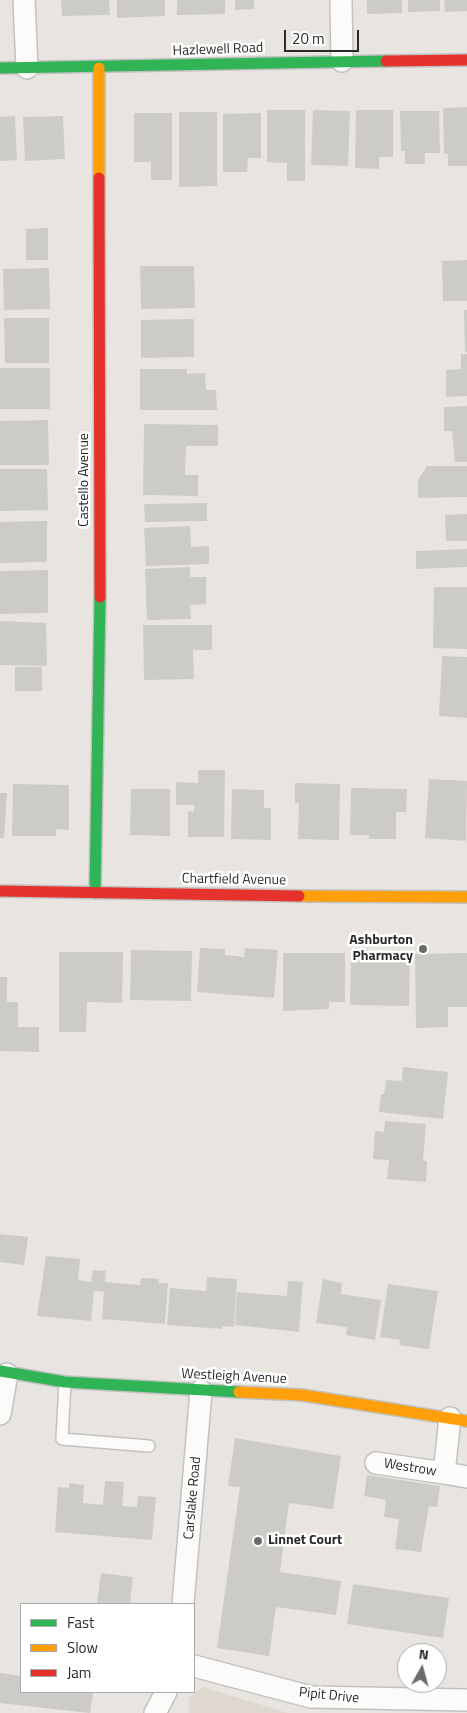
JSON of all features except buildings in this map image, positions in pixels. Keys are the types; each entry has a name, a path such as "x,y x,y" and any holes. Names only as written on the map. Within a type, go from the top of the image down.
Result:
{"street":[{"path":"24,0 27,68"},
{"path":"340,0 342,61"},
{"name":"Hazlewell Road","path":"0,68 100,68 342,61 467,60"},
{"name":"Castello Avenue","path":"95,893 100,610 100,68"},
{"name":"Chartfield Avenue","path":"0,891 356,897 467,896"},
{"path":"0,1414 3,1372"},
{"name":"Westleigh Avenue","path":"3,1372 65,1382 201,1391 302,1395 459,1419"},
{"name":"Carslake Road","path":"183,1603 201,1391"},
{"name":"Westrow","path":"444,1473 459,1419"},
{"name":"Westrow","path":"376,1463 467,1477"},
{"name":"Pipit Drive","path":"195,1666 311,1697 467,1700"},
{"path":"156,1713 166,1693"}],"lane":[{"path":"65,1382 62,1439 149,1446"}],"shaded area":[{"path":"203,1687 288,1713 189,1713 189,1698"}],"traffic: fast":[{"path":"0,68 386,61"},
{"path":"95,893 100,597"},
{"path":"0,1371 65,1382 239,1392"}],"traffic: slow":[{"path":"99,68 99,178"},
{"path":"299,896 467,897"},
{"path":"239,1392 302,1395 467,1421"}],"traffic: jam":[{"path":"386,61 467,60"},
{"path":"99,178 100,597"},
{"path":"0,891 299,896"}],"place":[{"name":"Ashburton Pharmacy","path":"423,949"},
{"name":"Linnet Court","path":"258,1541"}]}
